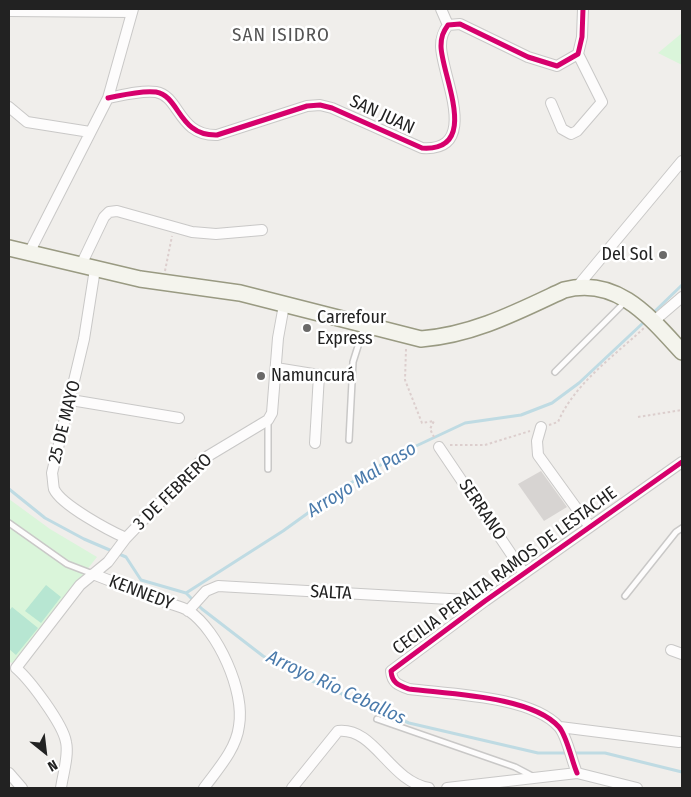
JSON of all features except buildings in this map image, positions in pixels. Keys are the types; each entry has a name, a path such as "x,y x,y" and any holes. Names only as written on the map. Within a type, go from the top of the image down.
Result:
{"main road":[{"path":"9,248 163,283 240,293 421,340 444,337 485,326 564,290 576,287 599,288 613,291 628,300 654,321 682,352"}],"street":[{"path":"441,9 448,25 460,24 549,64 557,66 578,54"},
{"path":"551,103 562,129 571,134 577,131 602,102 578,54 582,37 582,9"},
{"path":"9,11 132,10 108,98 29,253"},
{"name":"SAN JUAN","path":"108,98 138,92 157,92 164,96 190,127 205,135 217,135 307,106 320,105 332,108 422,148 430,149 442,144 450,136 456,118 440,48 442,34 448,25"},
{"path":"9,107 27,122 90,132"},
{"path":"576,287 682,161"},
{"name":"25 DE MAYO","path":"124,540 66,501 54,489 52,473 71,400 84,339 88,267 104,217 109,212 117,211 174,227"},
{"path":"174,227 192,232 216,234 262,230"},
{"path":"654,321 682,297"},
{"path":"268,420 272,413 284,305"},
{"path":"276,368 319,375 315,443"},
{"path":"71,400 179,418"},
{"name":"3 DE FEBRERO","path":"13,668 80,585 108,562 124,540 203,459 268,420"},
{"path":"541,427 537,442 538,455 590,527"},
{"name":"SERRANO","path":"439,445 524,573"},
{"name":"CECILIA PERALTA RAMOS DE LESTACHE","path":"560,728 542,714 518,704 408,689 397,685 392,679 391,671 484,601 682,462"},
{"name":"KENNEDY","path":"93,574 192,608"},
{"name":"SALTA","path":"192,608 206,591 218,586 484,601"},
{"path":"192,608 209,631 222,654 235,683 240,707 240,727 226,758 204,788"},
{"path":"671,650 682,654"},
{"path":"13,668 29,679 61,729 66,742 61,788"},
{"path":"577,774 560,728 679,742"},
{"path":"292,788 338,730 348,730 360,733 403,778 418,786 430,788"},
{"path":"9,773 22,788"},
{"path":"447,788 534,777 577,774 637,788"}],"lane":[{"path":"555,372 628,300"},
{"path":"349,440 353,362 364,326"},
{"path":"268,420 268,469"},
{"path":"9,523 67,564 93,574"},
{"path":"625,596 676,532 682,528"},
{"path":"377,719 515,767 534,777"}],"path":[{"path":"163,283 174,227"},
{"path":"406,337 405,380 422,423 434,421 430,429 439,445 462,443 485,445 558,422 566,402 580,387 644,327 654,321"},
{"path":"638,416 682,410"}],"green space":[{"path":"682,33 682,65 658,53"},
{"path":"9,499 50,529 97,557 13,663 9,662"},
{"path":"46,585 61,597 41,623 25,611"},
{"path":"12,607 38,628 16,655 9,649 9,611"}],"waterway":[{"name":"Arroyo Mal Paso","path":"652,314 682,285"},
{"name":"Arroyo Mal Paso","path":"186,593 283,531 344,487 399,454 465,423 521,415 552,403 579,383 643,323"},
{"name":"Arroyo Río Ceballos","path":"9,489 45,518 84,539 126,557 141,580 186,593 202,609 263,656 303,677 409,723 538,753 605,753 682,772"}],"cycle path":[{"path":"108,98 138,92 156,92 164,95 194,129 204,134 217,135 307,106 320,105 332,108 422,148 440,146 450,138 454,125 454,109 441,46 441,40 448,25 460,24 528,57 557,66 578,54 582,37 583,9"},
{"path":"577,773 562,731 546,717 530,709 488,698 409,689 396,683 391,671 485,601 682,462"}],"place":[{"name":"Del Sol","path":"663,255"},
{"name":"Carrefour Express","path":"307,328"},
{"name":"Namuncurá","path":"261,376"}],"district":[{"name":"SAN ISIDRO","path":"281,36"}]}
